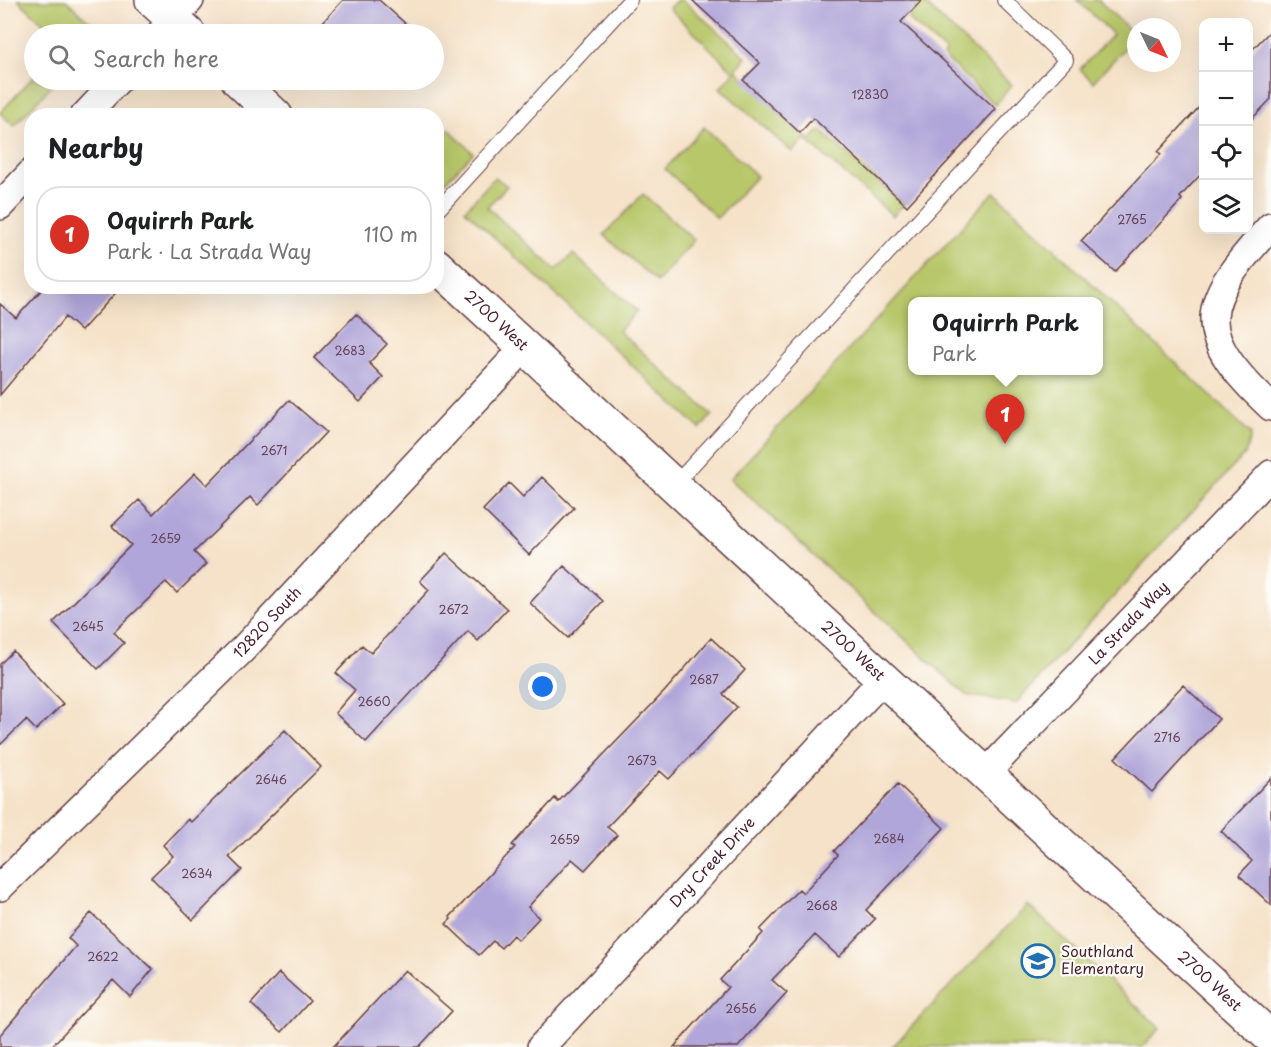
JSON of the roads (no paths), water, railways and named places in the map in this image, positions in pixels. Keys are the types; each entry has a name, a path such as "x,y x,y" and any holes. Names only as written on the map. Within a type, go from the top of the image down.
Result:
{"main road":[{"path":"249,90 268,108"},
{"name":"2700 West","path":"444,272 675,483 1271,1038"}],"street":[{"path":"92,108 109,90"},
{"path":"0,206 24,180"},
{"path":"1271,226 1236,264 1227,278 1219,294 1213,327 1218,343 1234,371 1271,406"},
{"name":"12820 South","path":"0,887 244,648 525,347"},
{"name":"La Strada Way","path":"986,773 1271,474"},
{"name":"Dry Creek Drive","path":"541,1047 884,678"}],"lane":[{"path":"444,203 630,0"},
{"path":"675,483 1066,60 1004,0"}],"place":[{"name":"Oquirrh Park","path":"1005,444"},
{"name":"Southland Elementary","path":"1038,961"}]}
